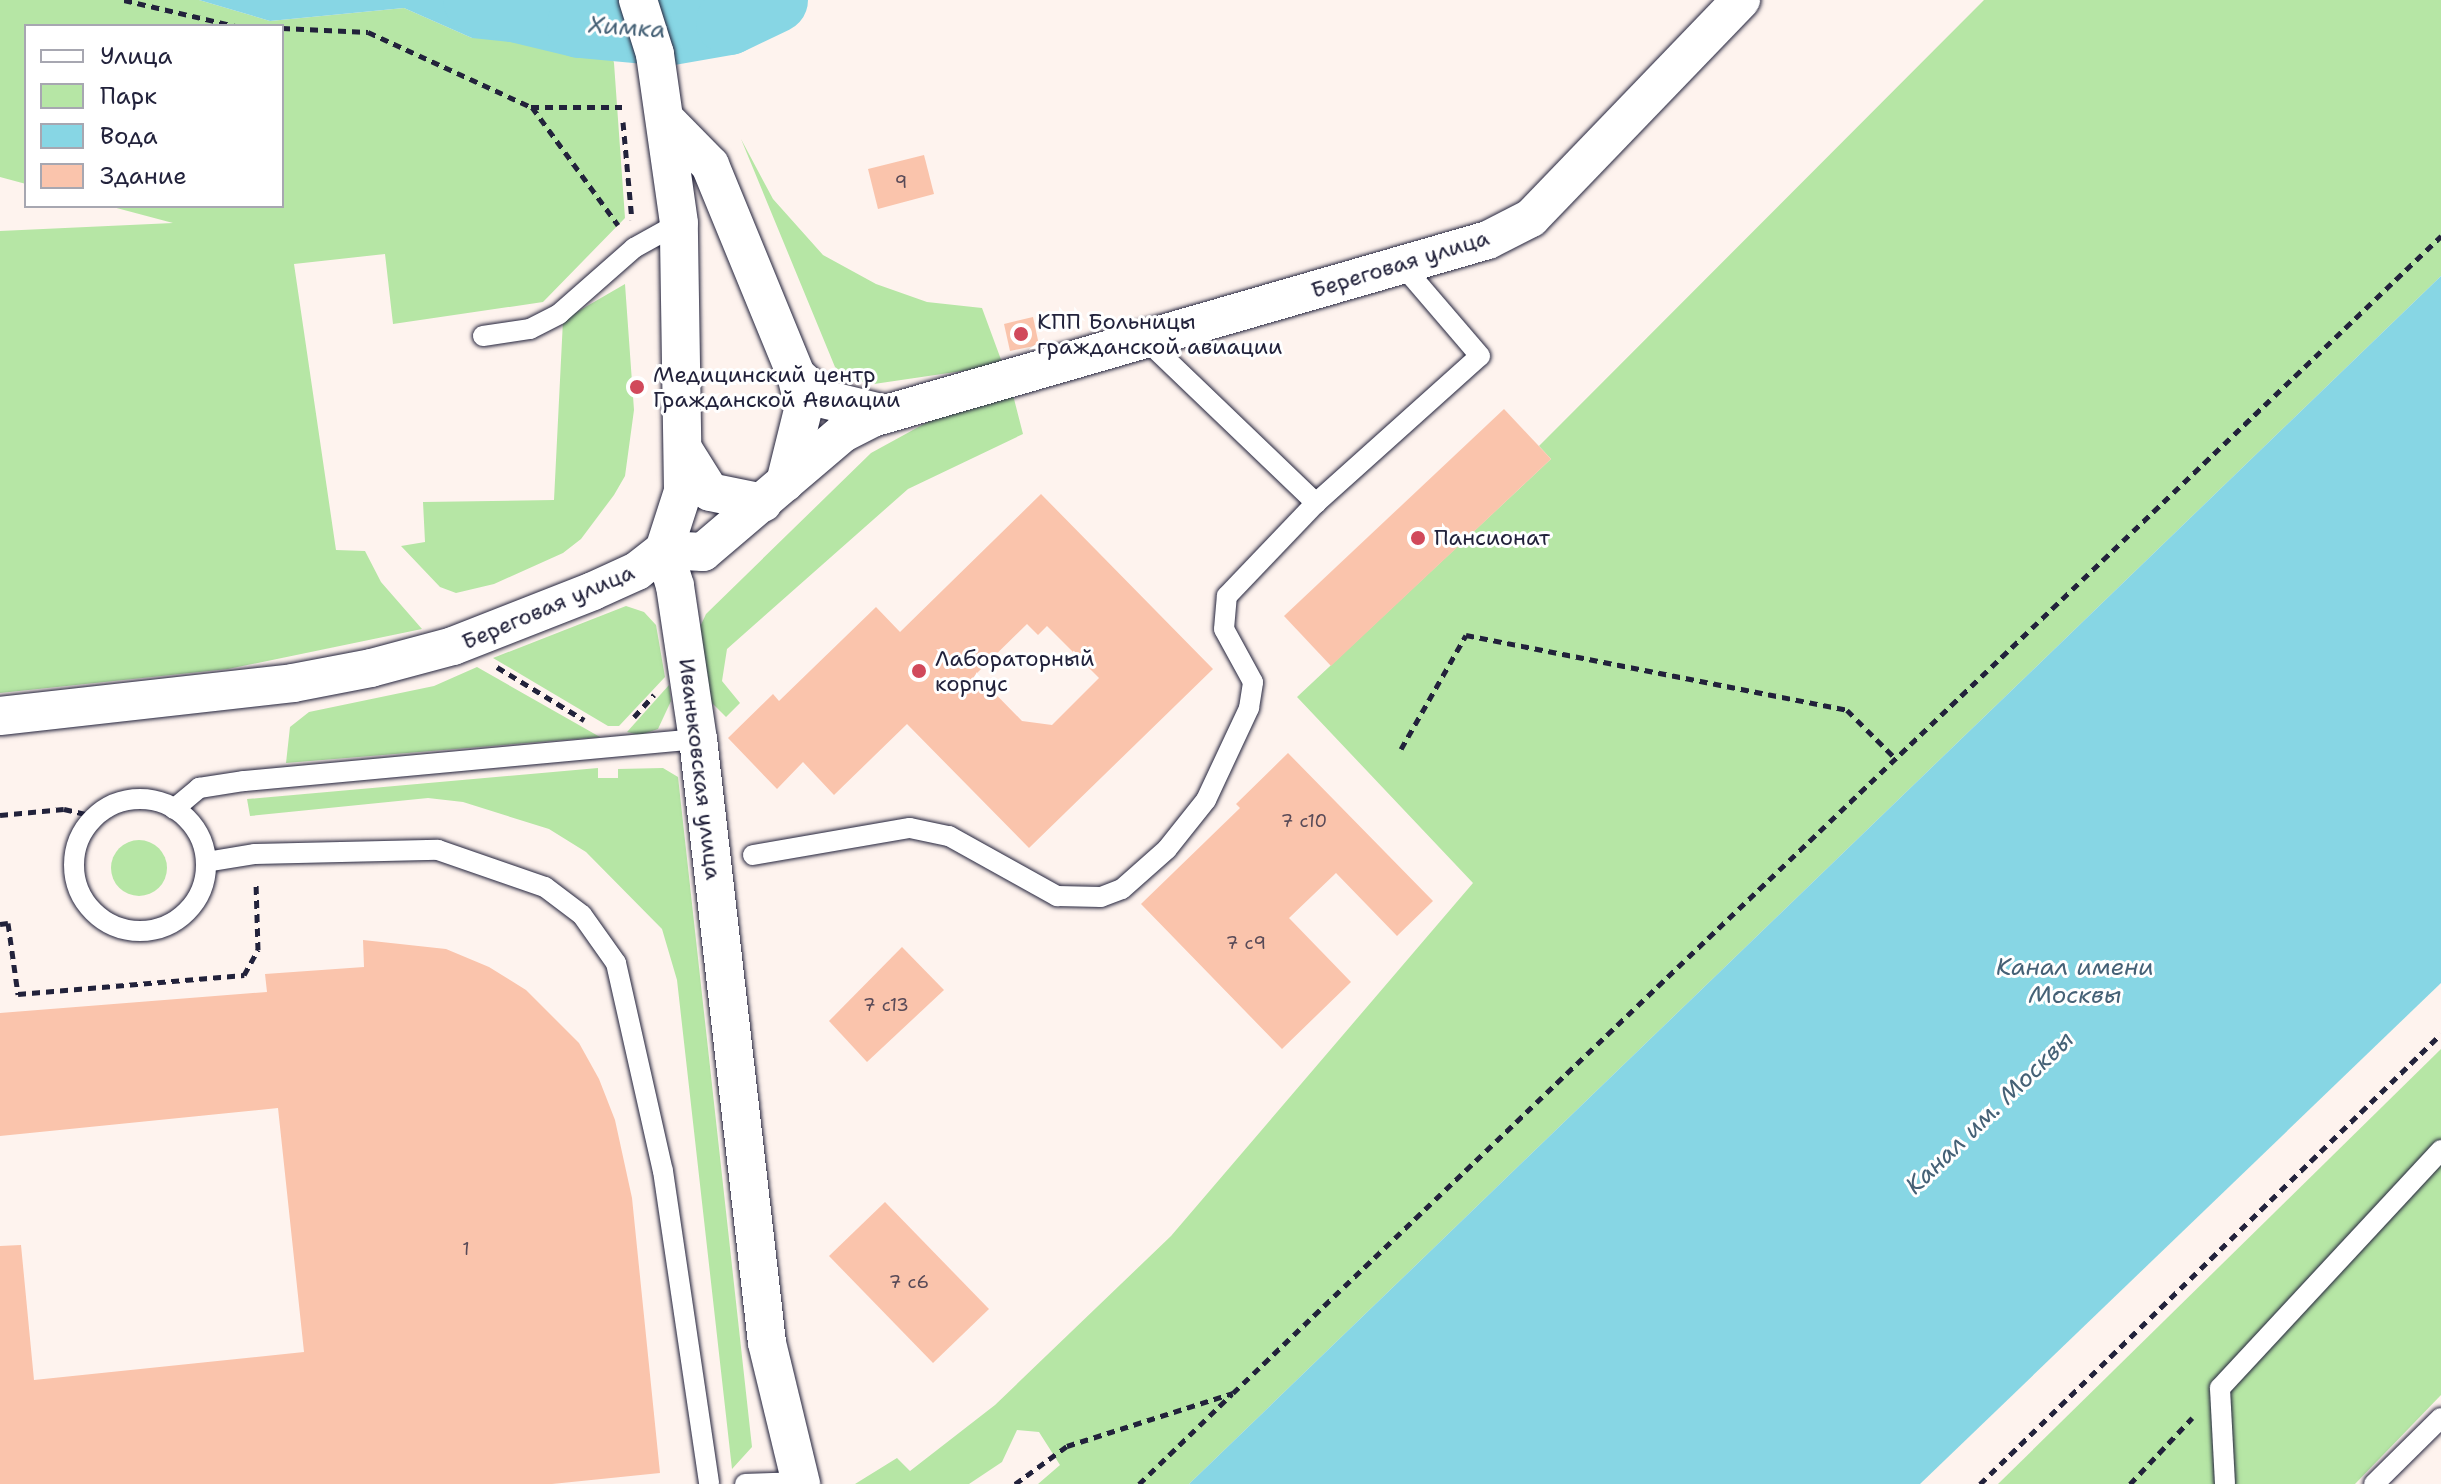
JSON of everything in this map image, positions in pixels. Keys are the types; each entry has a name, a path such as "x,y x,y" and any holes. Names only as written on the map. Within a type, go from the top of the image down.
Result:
{"street":[{"name":"Береговая улица","path":"0,716 293,683 371,668 453,646 637,571 664,550 703,552 843,433 885,414 1488,240 1531,218 1741,0"},
{"path":"639,3 655,54 679,223 685,452 683,491 664,550"},
{"path":"666,120 710,165 796,375 804,406 774,493 710,492 685,452"},
{"path":"796,375 823,399 885,414"},
{"name":"Иваньковская улица","path":"664,550 675,586 698,739 767,1343 801,1483"}],"lane":[{"path":"483,336 530,329 559,314 634,248 679,223"},
{"path":"753,855 910,828 949,836 1057,896 1090,898 1122,889 1167,849 1206,800 1249,708 1253,682 1224,629 1227,596 1316,503 1480,356 1402,265"},
{"path":"1146,340 1316,503"},
{"path":"174,809 199,788 244,781 698,739"},
{"path":"141,799 174,809 193,825 206,862 199,896 188,911 158,929 124,930 92,911 74,877 78,839 95,816 122,801 141,799"},
{"path":"206,862 255,854 438,850 545,887 582,915 616,963 663,1171 709,1484"},
{"path":"2225,1484 2220,1388 2441,1150"},
{"path":"2374,1484 2441,1418"},
{"path":"745,1484 801,1483"}],"path":[{"path":"124,0 227,24"},
{"path":"284,28 368,32 531,107 622,107 634,248"},
{"path":"531,107 634,248"},
{"path":"1139,1484 2441,236"},
{"path":"1401,749 1466,635 1847,710 1896,759"},
{"path":"483,659 587,722"},
{"path":"623,729 662,687"},
{"path":"0,815 64,809 95,816"},
{"path":"0,924 8,923 18,994 244,975 258,950 255,854"},
{"path":"1980,1484 2441,1034"},
{"path":"2130,1484 2220,1388"},
{"path":"1015,1484 1067,1446 1233,1393"}],"green space":[{"path":"0,0 199,0 270,21 404,8 472,38 578,6 567,0 598,0 614,63 625,218 543,302 393,324 385,254 294,264 336,550 365,551 381,582 422,629 228,669 0,693 0,231 173,223 117,208 284,208 284,24 24,24 24,183 0,177"},
{"path":"1984,0 2441,0 2441,276 1189,1484 1038,1484 1060,1465 1039,1432 1017,1430 1002,1462 969,1484 855,1484 897,1458 910,1471 995,1405 1171,1236 1473,883 1297,697 1551,459 1539,446"},
{"path":"741,139 773,199 823,255 876,284 927,302 982,308 1003,365 874,384 853,380 835,367"},
{"path":"625,284 634,410 625,476 614,495 581,539 563,553 494,584 456,593 440,587 401,546 425,542 423,502 554,500 563,320"},
{"path":"1013,395 1023,434 908,489 727,649 722,681 740,703 726,717 703,694 698,631 706,614 871,453 933,419"},
{"path":"626,606 644,612 656,625 665,677 619,726 608,726 493,658"},
{"path":"477,667 600,737 286,763 290,727 309,712 434,686"},
{"path":"669,685 671,701 658,729 640,735 627,732"},
{"path":"598,768 598,778 618,778 618,769 663,768 678,777 752,1447 732,1469 677,980 662,929 586,852 549,829 463,802 428,798 250,816 247,799"},
{"path":"139,840 159,848 167,868 159,888 139,896 119,888 111,868 119,848"},
{"path":"2441,1049 2441,1395 2355,1484 1998,1484"}],"water":[{"path":"199,0 567,0 578,5 581,43 557,47 472,38 404,8 270,21"},
{"name":"Канал имени Москвы","path":"2441,276 2441,983 1920,1484 1189,1484"}],"building":[{"path":"924,155 934,194 878,209 868,169"},
{"name":"КПП Больницы гражданской авиации","path":"1033,317 1039,345 1010,351 1004,324"},
{"name":"Пансионат","path":"1504,409 1551,459 1331,666 1284,616"},
{"name":"Лабораторный корпус","path":"1041,494 1213,669 1029,848 907,724 834,795 803,762 777,789 728,738 773,694 779,701 876,607 900,632","holes":["1027,624 1038,635 1047,626 1099,678 1052,725 1022,721 976,674"]},
{"path":"1288,753 1433,901 1397,936 1336,873 1289,918 1351,982 1282,1049 1141,904 1240,808 1236,804"},
{"path":"363,940 446,949 489,967 526,990 579,1043 599,1079 615,1120 632,1198 660,1473 552,1484 0,1484 0,1246 21,1245 34,1380 304,1352 278,1108 0,1136 0,1013 267,992 265,974 364,967"},
{"path":"902,947 944,990 867,1062 829,1021"},
{"path":"885,1202 989,1309 933,1363 829,1256"}],"waterway":[{"name":"Химка","path":"476,0 580,25 666,33 729,22 775,0"}],"place":[{"name":"КПП Больницы гражданской авиации","path":"1021,334"},
{"name":"Медицинский центр Гражданской Авиации","path":"637,387"},
{"name":"Пансионат","path":"1418,538"},
{"name":"Лабораторный корпус","path":"919,671"}],"water label":[{"name":"Канал им. Москвы","path":"1990,1113"}]}
